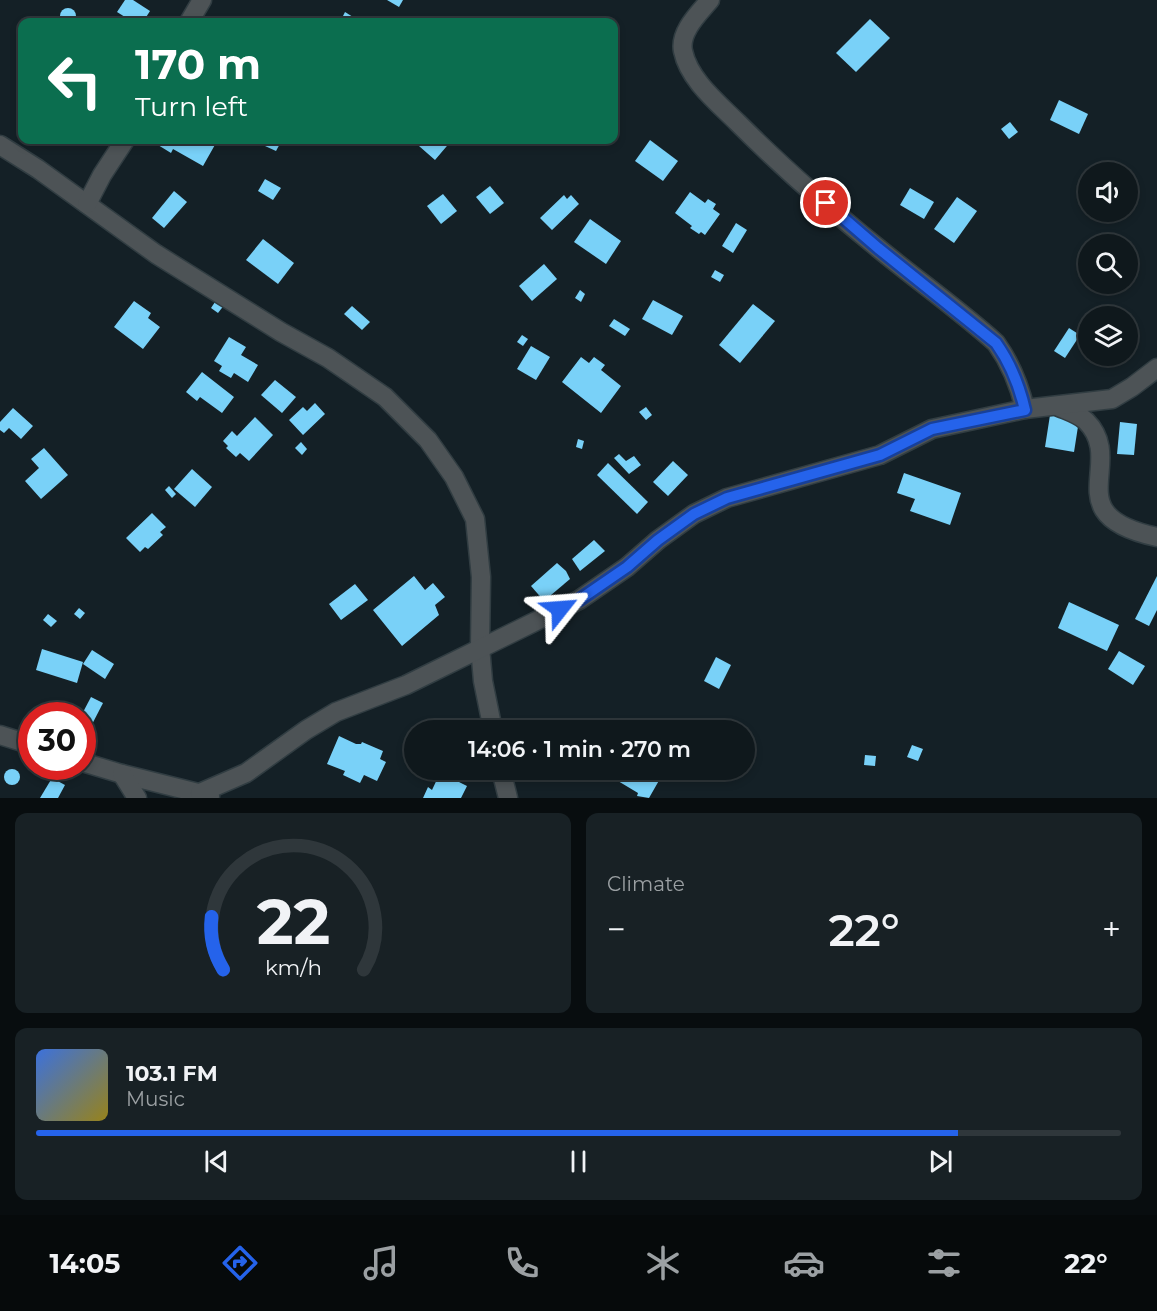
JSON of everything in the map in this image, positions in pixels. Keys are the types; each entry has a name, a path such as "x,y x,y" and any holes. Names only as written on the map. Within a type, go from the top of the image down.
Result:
{"street":[{"path":"191,18 202,0"},
{"path":"710,0 686,31 683,49 692,73 765,149 808,188 996,343 1009,362 1019,384 1025,410"},
{"path":"87,204 102,174 122,144"},
{"path":"0,145 38,169 156,254 281,332 328,358 376,390 428,440 454,477 475,519 481,577 480,647 483,681 491,720"},
{"path":"96,766 209,796 336,712 406,685 579,600 627,567 658,540 694,514 727,498 880,455 932,429 1025,410 1112,399 1157,368"},
{"path":"1055,406 1086,420 1097,439 1101,462 1097,484 1099,503 1105,512 1138,533 1157,537"},
{"path":"0,735 18,741"},
{"path":"122,774 137,798"},
{"path":"504,780 508,798"}],"building":[{"path":"125,0 133,0 150,11 146,18 127,18 117,12"},
{"path":"387,0 403,0 399,7"},
{"path":"68,8 74,10 75,18 61,18 60,16 62,10"},
{"path":"345,12 355,18 342,18"},
{"path":"870,19 890,38 856,72 836,53"},
{"path":"1059,100 1088,114 1079,134 1050,120"},
{"path":"1010,122 1018,132 1009,139 1001,129"},
{"path":"650,140 678,161 663,181 635,161"},
{"path":"215,144 203,166 173,149 171,153 158,145"},
{"path":"261,144 280,144 276,151"},
{"path":"421,144 449,144 435,160 419,146"},
{"path":"265,179 281,188 273,200 258,191"},
{"path":"490,186 504,203 490,214 476,197"},
{"path":"910,188 934,202 924,219 900,205"},
{"path":"174,191 187,202 164,228 152,218"},
{"path":"690,192 705,203 708,199 716,204 713,209 720,214 705,235 690,228 692,226 675,213"},
{"path":"443,194 457,211 441,224 427,206"},
{"path":"564,195 567,199 571,195 579,204 552,230 540,218"},
{"path":"957,197 977,211 954,243 934,229"},
{"path":"590,219 621,241 606,264 574,242"},
{"path":"736,223 747,230 733,253 722,246"},
{"path":"263,239 294,263 278,284 246,260"},
{"path":"544,264 557,279 532,301 519,286"},
{"path":"715,270 724,275 720,282 711,277"},
{"path":"580,290 585,294 581,302 575,298"},
{"path":"217,299 225,304 218,313 211,308"},
{"path":"653,300 683,316 672,335 642,319"},
{"path":"134,301 151,313 148,318 160,327 143,349 114,327"},
{"path":"753,304 775,321 740,363 719,345"},
{"path":"352,306 370,322 362,330 344,314"},
{"path":"614,319 630,329 625,336 609,326"},
{"path":"1069,328 1078,334 1078,338 1065,358 1054,351"},
{"path":"522,335 528,339 523,346 517,342"},
{"path":"229,337 246,347 241,355 258,365 248,382 234,373 231,378 219,371 222,366 214,361"},
{"path":"531,346 550,357 536,380 517,369"},
{"path":"581,357 589,363 594,357 605,365 601,370 621,386 601,413 562,382"},
{"path":"202,372 234,397 222,413 200,397 197,401 186,392"},
{"path":"275,380 296,397 282,413 261,395"},
{"path":"315,403 325,414 303,435 289,420 303,407 307,411"},
{"path":"646,407 652,415 646,420 639,412"},
{"path":"13,408 33,426 21,439 9,428 4,433 0,430 0,422"},
{"path":"1050,415 1079,420 1074,452 1045,447"},
{"path":"255,417 273,435 249,461 240,453 236,457 226,448 228,446 223,441 232,431 237,436"},
{"path":"1120,422 1137,424 1134,455 1117,454"},
{"path":"578,439 584,441 582,449 576,447"},
{"path":"301,442 307,449 302,455 295,448"},
{"path":"44,448 68,475 41,499 25,481 39,468 31,459"},
{"path":"619,454 626,461 634,456 641,465 629,474 614,458"},
{"path":"673,461 688,475 668,496 653,482"},
{"path":"608,463 648,502 637,514 597,475"},
{"path":"192,469 212,487 195,507 174,489"},
{"path":"904,473 961,493 950,525 910,511 915,499 897,493"},
{"path":"169,486 176,494 172,498 165,490"},
{"path":"152,513 166,527 160,532 163,535 148,549 145,547 140,552 126,538"},
{"path":"594,540 605,551 580,571 572,559"},
{"path":"557,563 566,571 570,579 544,601 531,586"},
{"path":"414,576 425,590 433,583 445,597 435,605 439,615 402,646 373,610"},
{"path":"1157,576 1157,610 1149,626 1135,619"},
{"path":"355,584 368,600 341,620 329,604"},
{"path":"1069,602 1119,625 1107,651 1058,628"},
{"path":"79,608 85,613 80,619 74,614"},
{"path":"48,614 57,621 51,627 43,620"},
{"path":"42,649 83,662 77,683 36,670"},
{"path":"92,650 114,664 105,679 83,664"},
{"path":"1119,651 1145,666 1133,685 1108,669"},
{"path":"716,657 731,665 719,689 704,681"},
{"path":"91,697 103,703 96,717 96,702 88,702"},
{"path":"339,736 356,744 362,742 383,751 380,759 386,762 377,781 364,775 360,783 343,775 345,771 327,764"},
{"path":"912,745 923,749 918,761 907,757"},
{"path":"865,755 876,756 875,766 864,765"},
{"path":"9,769 18,771 18,780 20,780 15,785 9,785 4,780 4,774"},
{"path":"51,780 65,785 58,798 40,798"},
{"path":"437,780 455,780 467,786 461,798 423,798 428,787 432,790"},
{"path":"616,780 659,780 649,798 637,796 638,793"}],"route":[{"path":"560,609 579,600 627,567 658,540 694,514 727,498 880,455 932,429 1025,410 1019,384 1009,362 996,343 826,203"}]}
